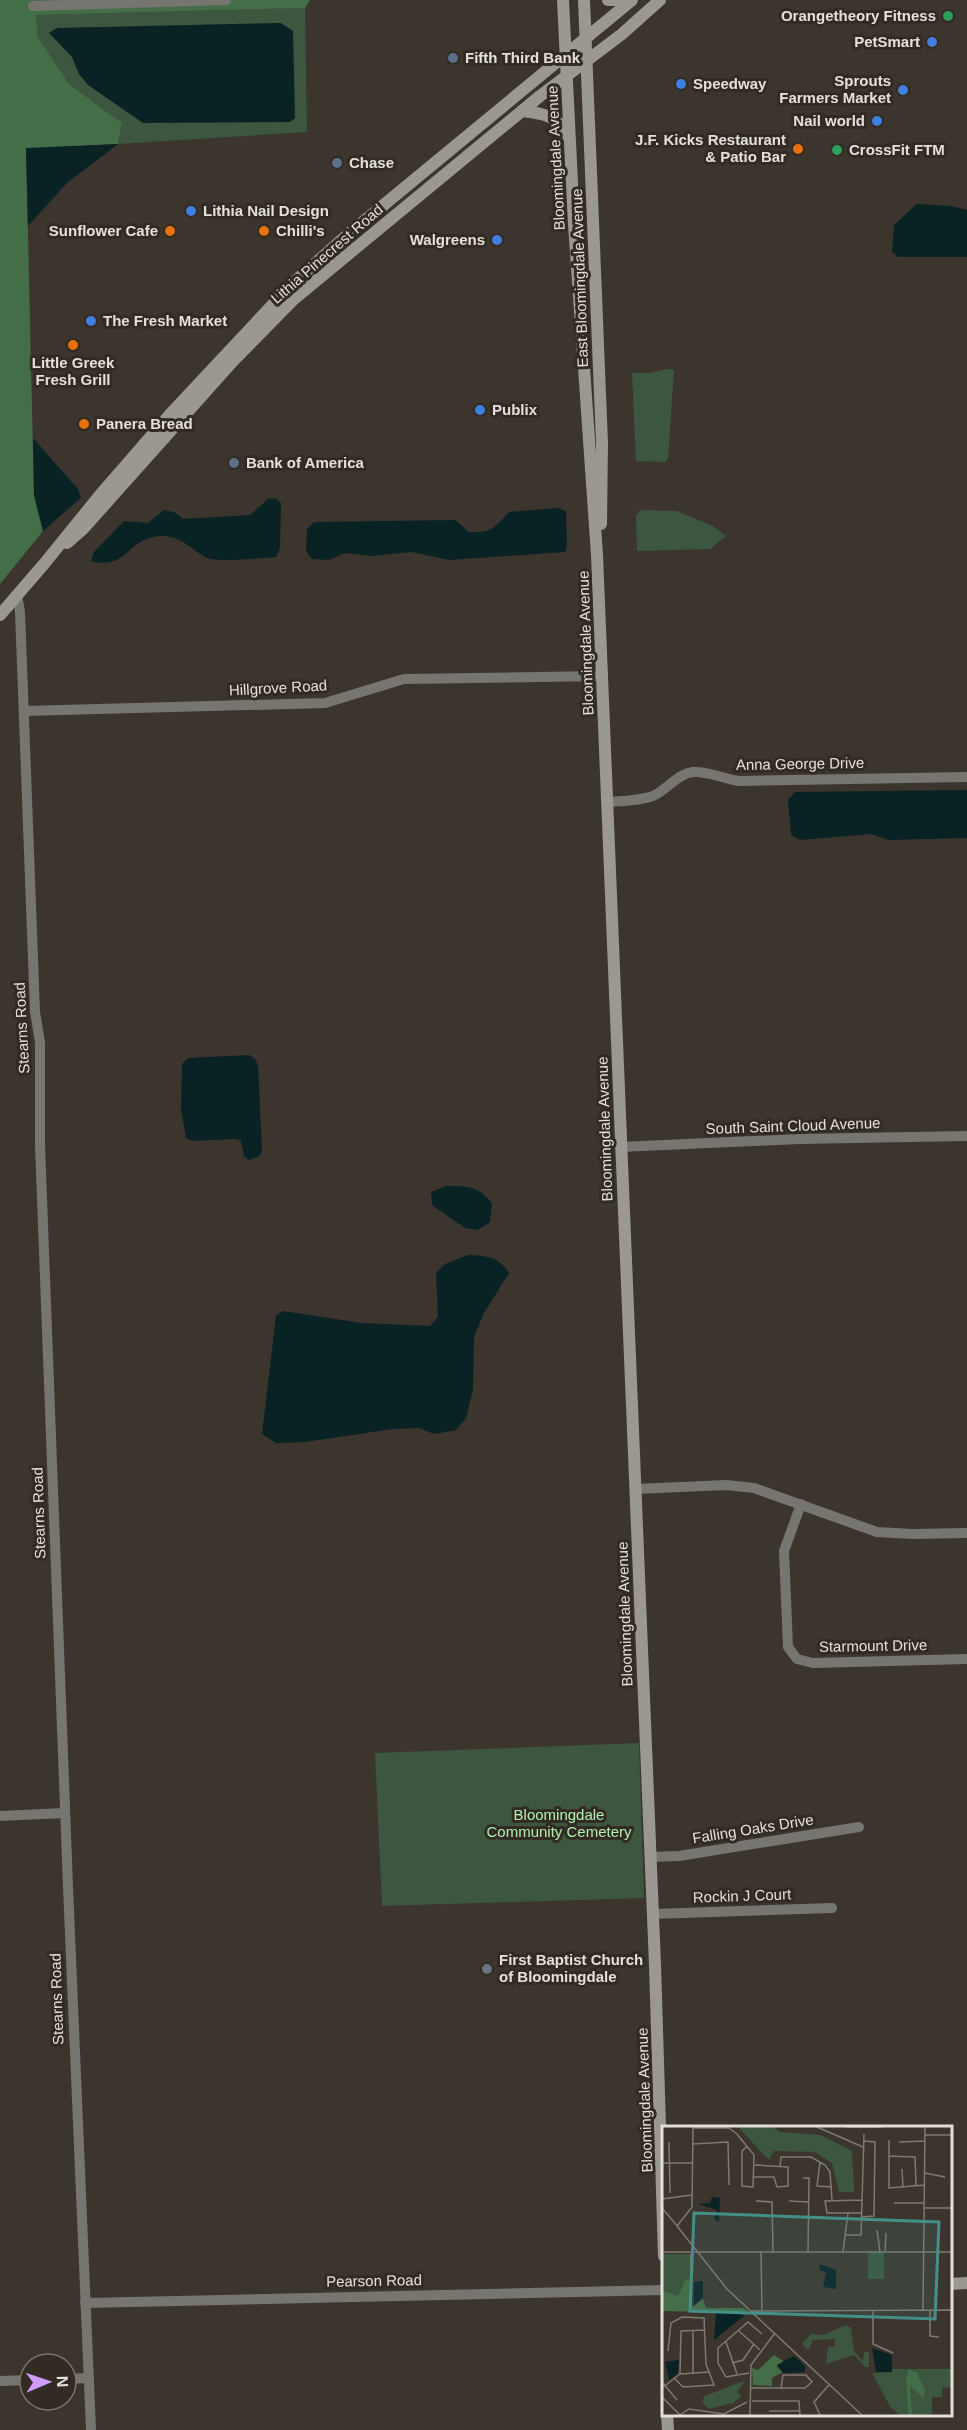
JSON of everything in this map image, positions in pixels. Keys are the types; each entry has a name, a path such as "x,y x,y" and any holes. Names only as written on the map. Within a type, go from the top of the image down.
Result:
{"main road":[{"name":"Bloomingdale Avenue","path":"563,0 569,139 597,555 651,1857 662,2194"},
{"name":"East Bloomingdale Avenue","path":"584,0 602,443 601,511 597,555"},
{"path":"608,0 626,0"},
{"name":"Lithia Pinecrest Road","path":"0,615 87,509 292,284 346,236 632,0"},
{"name":"Lithia Pinecrest Road","path":"44,564 83,528 233,361 294,299 522,111 622,34 660,0"},
{"path":"522,111 542,114 556,120 569,139"},
{"path":"952,2284 967,2283"},
{"path":"667,2415 668,2430"}],"street":[{"path":"33,6 226,0"},
{"name":"Stearns Road","path":"17,595 20,612 35,1012 40,1042 40,1145 91,2430"},
{"name":"Hillgrove Road","path":"24,711 325,703 404,680 602,676"},
{"name":"Anna George Drive","path":"607,802 653,796 680,776 693,772 739,782 967,777"},
{"name":"South Saint Cloud Avenue","path":"620,1147 799,1139 967,1136"},
{"path":"635,1489 726,1485 754,1488 877,1532 967,1533"},
{"name":"Starmount Drive","path":"801,1504 784,1551 788,1647 797,1659 813,1662 967,1659"},
{"path":"0,1816 65,1813"},
{"name":"Falling Oaks Drive","path":"651,1857 679,1856 859,1827"},
{"name":"Rockin J Court","path":"653,1914 832,1908"},
{"name":"Pearson Road","path":"85,2303 662,2290"},
{"path":"78,2378 88,2378"},
{"path":"0,2381 18,2380"}],"green space":[{"path":"0,0 310,0 305,8 36,15 38,37 69,84 122,123 118,144 26,149 34,495 43,531 0,584"},
{"path":"305,8 307,132 118,144 122,123 69,84 38,37 36,15"},
{"path":"667,369 674,370 668,459 665,462 636,461 632,373 650,373"},
{"path":"641,510 677,511 713,526 726,536 710,549 637,551 636,516"},
{"name":"Bloomingdale Community Cemetery","path":"639,1743 644,1898 382,1906 375,1753"}],"water":[{"path":"281,23 293,31 295,118 290,122 143,123 88,85 79,74 72,57 49,33 57,28"},
{"path":"118,144 67,183 28,226 26,148"},
{"path":"917,204 951,206 967,210 967,257 898,257 892,252 894,225"},
{"path":"33,438 78,489 81,498 43,531 34,495"},
{"path":"275,498 281,503 280,548 276,557 211,559 184,542 161,536 141,542 113,561 103,563 91,561 94,552 124,521 148,523 164,510 174,512 183,519 250,515 268,499"},
{"path":"558,508 566,511 567,547 565,552 449,560 412,552 371,556 345,553 329,560 312,559 306,551 307,529 314,522 455,520 469,532 483,532 500,522 509,512"},
{"path":"967,790 967,838 889,840 871,834 800,840 791,835 788,800 795,792"},
{"path":"249,1055 258,1065 262,1150 260,1156 249,1160 244,1156 241,1141 236,1139 192,1141 186,1138 181,1109 182,1064 188,1058"},
{"path":"446,1186 472,1188 483,1194 492,1204 490,1222 478,1230 465,1228 432,1205 431,1192"},
{"path":"468,1255 492,1258 501,1263 509,1273 484,1313 474,1337 473,1389 466,1418 456,1430 434,1434 419,1428 393,1429 305,1442 276,1443 262,1434 276,1316 283,1311 362,1323 430,1326 438,1317 436,1273 445,1264"}],"place":[{"name":"Orangetheory Fitness","path":"948,16"},
{"name":"PetSmart","path":"932,42"},
{"name":"Fifth Third Bank","path":"453,58"},
{"name":"Speedway","path":"681,84"},
{"name":"Sprouts Farmers Market","path":"903,90"},
{"name":"Nail world","path":"877,121"},
{"name":"J.F. Kicks Restaurant & Patio Bar","path":"798,149"},
{"name":"CrossFit FTM","path":"837,150"},
{"name":"Chase","path":"337,163"},
{"name":"Lithia Nail Design","path":"191,211"},
{"name":"Sunflower Cafe","path":"170,231"},
{"name":"Chilli's","path":"264,231"},
{"name":"Walgreens","path":"497,240"},
{"name":"The Fresh Market","path":"91,321"},
{"name":"Little Greek Fresh Grill","path":"73,345"},
{"name":"Publix","path":"480,410"},
{"name":"Panera Bread","path":"84,424"},
{"name":"Bank of America","path":"234,463"},
{"name":"First Baptist Church of Bloomingdale","path":"487,1969"}]}
